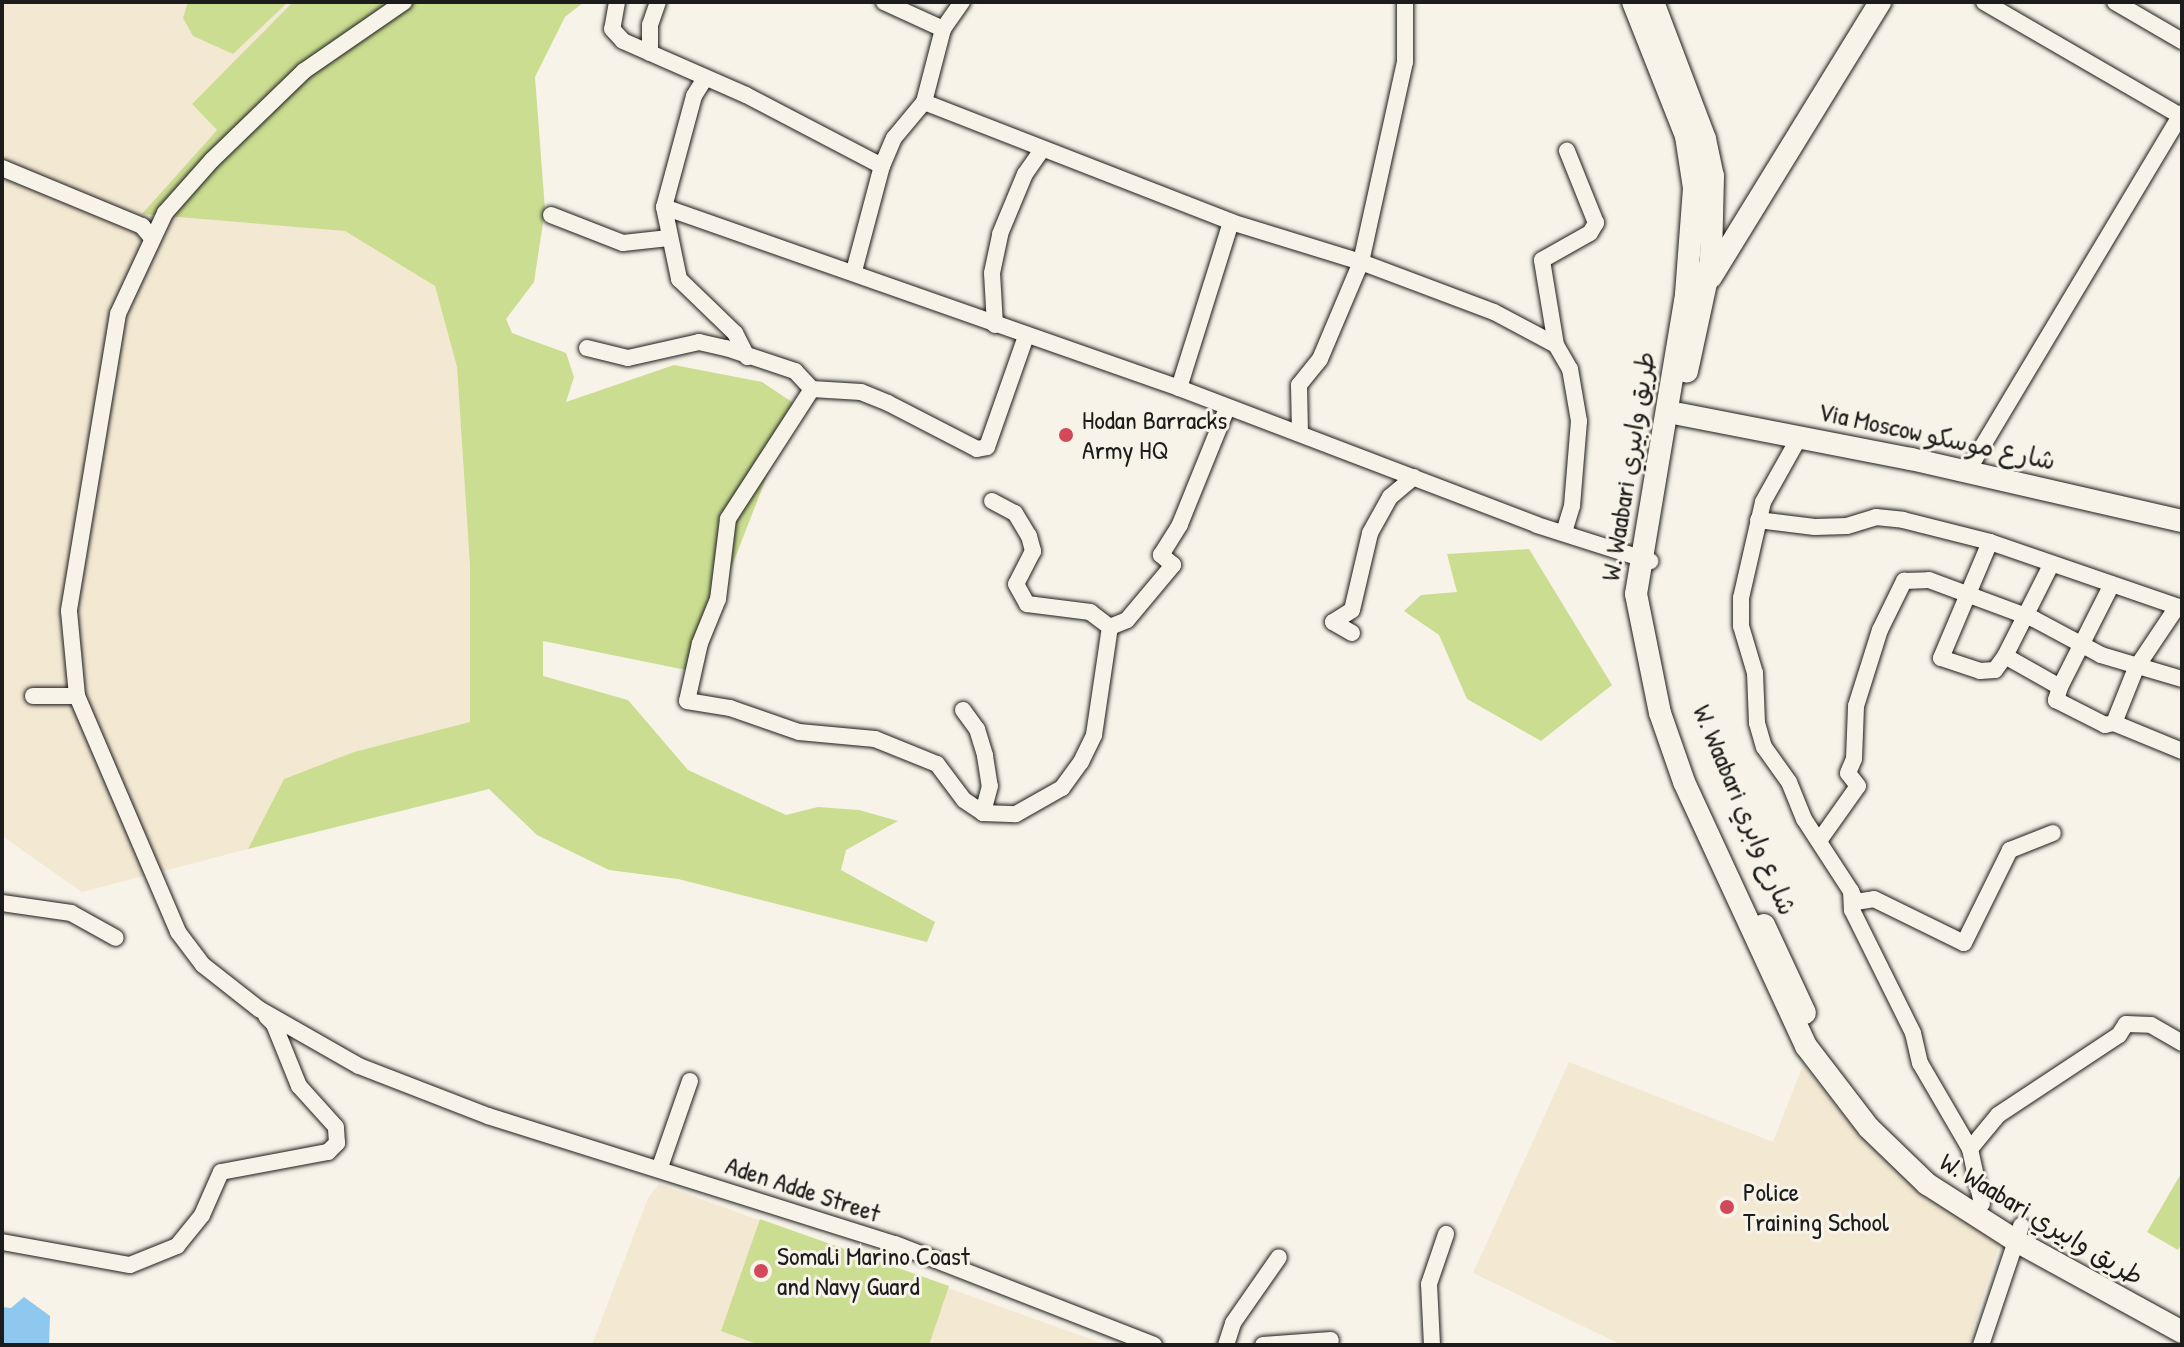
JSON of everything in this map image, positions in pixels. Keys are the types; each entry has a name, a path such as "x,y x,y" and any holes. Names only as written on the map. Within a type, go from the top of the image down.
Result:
{"main road":[{"name":"W. Waabari شارع وابري","path":"1633,2 1686,136 1694,188 1694,292 1679,414 1645,559 1653,629 1670,710 1711,817 1811,1027 1883,1122 1928,1165 2018,1234 2182,1317"},
{"name":"W. Waabari شارع وابري","path":"1653,2 1692,99 1713,176 1714,234 1694,292"},
{"path":"1694,292 1880,2"},
{"name":"W. Waabari طريق وابيري","path":"1694,292 1645,559 1640,626 1669,740 1712,849 1806,1046 1845,1100 1913,1173 2182,1332"},
{"name":"Via Moscow شارع موسكو","path":"1679,414 1800,436 2182,521"}],"street":[{"path":"2,1242 130,1265 177,1246 202,1215 221,1172 328,1152 337,1143 336,1127 299,1086 274,1024 203,965 178,932 77,696 69,611 118,314 165,213 272,99 404,2"},
{"path":"617,2 612,29 617,36 704,80 746,95 882,166"},
{"path":"650,53 650,25 658,2"},
{"path":"884,2 943,29"},
{"path":"854,271 882,166 894,138 924,102 943,29 962,2"},
{"path":"1300,433 1299,385 1320,359 1361,262 1405,62 1405,2"},
{"path":"1967,472 2181,115 1984,2"},
{"path":"2115,2 2182,41"},
{"path":"704,80 694,96 664,207 679,279 735,333 747,357"},
{"path":"924,102 1231,222 1361,262 1494,312 1556,345"},
{"path":"995,325 992,273 1000,234 1025,174 1042,150"},
{"path":"1564,532 1572,506 1579,421 1570,369 1556,345 1542,260 1590,233 1596,223 1567,151"},
{"path":"2,168 142,226 152,238"},
{"path":"664,207 854,271 995,325 1179,388 1414,477 1645,559"},
{"path":"551,215 623,243 669,238"},
{"path":"1179,388 1231,222"},
{"path":"587,348 628,358 699,342 795,371 812,389 861,392 977,449 987,447 1026,336"},
{"path":"812,389 728,519 718,599 700,643 687,701 730,708 799,732 875,739 937,764 964,800 983,813 1016,814 1062,788 1081,762 1094,735 1110,627"},
{"path":"1110,627 1127,620 1173,565 1161,555 1180,524 1227,408"},
{"path":"1800,436 1758,520 1741,598 1757,723 1764,747 1856,902 1874,899 1964,943 2010,850 2053,833"},
{"path":"1352,633 1333,622 1352,610 1370,533 1390,497 1414,477"},
{"path":"992,501 1015,513 1029,536 1033,551 1016,584 1027,604 1090,612 1110,627"},
{"path":"1758,520 1815,527 1847,526 1876,517 1903,520 1990,542 2179,608 2136,668 2114,723"},
{"path":"1990,542 1941,658 1980,671 1995,670 2027,619 2051,565"},
{"path":"1819,841 1858,786 1848,773 1854,759 1856,706 1880,630 1904,581 1929,580 2027,619 2136,668 2182,679"},
{"path":"2112,584 2056,700 2105,725 2114,723 2182,751"},
{"path":"2005,656 2060,687"},
{"path":"33,696 77,696"},
{"path":"963,710 977,729 985,756 990,786 983,813"},
{"path":"1851,891 1852,910 1913,1033 1920,1063 1970,1149 1982,1204"},
{"path":"2,903 71,913 116,938"},
{"name":"Aden Adde Street","path":"259,1009 359,1066 488,1116 621,1159 660,1167 1014,1288 1154,1345"},
{"path":"1970,1149 1998,1115 2108,1043 2126,1024 2151,1025 2182,1043"},
{"path":"660,1167 690,1081"},
{"path":"1432,1345 1429,1284 1446,1234"},
{"path":"1981,1345 2018,1234"},
{"path":"1226,1345 1233,1323 1279,1257"},
{"path":"1263,1345 1331,1340"}],"shaded area":[{"path":"2,2 293,2 192,104 217,130 143,214 345,231 435,286 457,367 470,566 470,723 354,752 284,779 248,849 82,892 2,836"},
{"name":"Police Training School","path":"1569,1062 1773,1142 1803,1065 1859,1135 2000,1241 1968,1345 1622,1345 1473,1273"},
{"name":"Somali Marino Coast and Navy Guard","path":"659,1184 1107,1345 592,1345 648,1198"}],"green space":[{"path":"188,2 288,2 233,54 193,36 183,18"},
{"path":"293,2 584,2 565,17 535,77 545,210 534,282 506,319 512,333 566,353 574,377 566,402 674,365 762,382 795,404 691,671 543,641 543,676 628,700 688,770 786,815 818,807 859,810 898,821 846,850 841,870 935,922 927,942 678,879 609,870 537,835 489,789 248,849 284,779 354,752 470,722 470,566 457,367 435,286 345,231 142,214 217,130 192,104"},
{"path":"1529,549 1612,685 1541,741 1467,699 1439,635 1404,611 1421,595 1457,592 1447,554"},
{"path":"2182,1172 2182,1243 2178,1250 2147,1232"},
{"path":"760,1219 949,1286 929,1345 760,1345 721,1331"}],"water":[{"path":"24,1297 50,1316 49,1345 2,1345 2,1307 11,1308"}],"place":[{"name":"Hodan Barracks Army HQ","path":"1066,435"},
{"name":"Police Training School","path":"1727,1207"},
{"name":"Somali Marino Coast and Navy Guard","path":"761,1271"}]}
